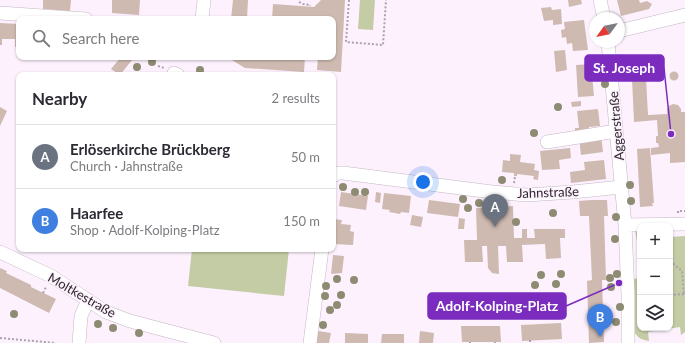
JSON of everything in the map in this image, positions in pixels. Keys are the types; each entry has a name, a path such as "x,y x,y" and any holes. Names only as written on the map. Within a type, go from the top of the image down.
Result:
{"street":[{"path":"202,16 204,0"},
{"path":"600,0 603,12"},
{"path":"0,13 43,16"},
{"path":"625,30 685,15"},
{"name":"Aggerstraße","path":"609,48 625,225 628,343"},
{"path":"547,142 616,131"},
{"name":"Jahnstraße","path":"336,174 342,173 527,195 621,187"},
{"path":"625,225 685,224"},
{"name":"Moltkestraße","path":"0,252 51,276 106,312 130,321 214,343"},
{"path":"310,343 322,252"},
{"path":"79,343 81,316 88,300"}],"path":[{"path":"349,0 346,42 383,45 386,0"},
{"path":"299,2 310,6"},
{"path":"673,264 682,271 685,294 673,295"},
{"path":"0,338 56,343"}],"green space":[{"path":"360,0 375,0 373,30 358,29"},
{"path":"635,230 637,230 637,241"},
{"path":"685,236 685,332 681,335 680,327 673,328 673,237"},
{"path":"192,252 289,252 284,296 188,286"},
{"path":"637,278 637,331 654,331 648,332 649,341 640,338 634,332 632,279"}],"building":[{"path":"43,0 71,0 70,11 43,9"},
{"path":"112,0 140,0 139,15 112,13"},
{"path":"233,0 248,0 247,16 231,16"},
{"path":"321,0 345,0 341,72 317,70 318,60 336,60 336,16 272,16 273,4 314,7"},
{"path":"568,0 581,0 582,4 569,7"},
{"path":"617,0 639,0 640,3 647,1 652,4 649,9 625,15 625,12 620,12"},
{"path":"551,7 552,10 561,9 562,24 553,25 553,20 544,21 541,8"},
{"path":"584,20 588,50 573,51 572,43 567,44 566,37 562,38 561,30 565,29 564,22"},
{"path":"0,23 16,24 16,47 15,39 2,39 2,45 0,45"},
{"path":"565,50 567,70 556,72 554,51"},
{"path":"118,60 132,60 122,72 116,72 111,69"},
{"path":"232,60 305,60 304,72 245,68"},
{"path":"591,64 594,96 578,97 576,65"},
{"path":"672,72 676,72 678,76 676,80 672,80 670,78 670,74"},
{"path":"646,78 648,115 667,114 667,109 673,104 678,105 681,112 685,112 685,162 670,163 670,153 651,155 651,148 659,147 658,143 656,143 656,136 658,136 657,120 634,122 632,79"},
{"path":"581,101 581,106 572,107 571,102"},
{"path":"0,107 7,111 0,126"},
{"path":"598,109 600,126 589,127 589,131 575,133 575,128 579,128 577,111"},
{"path":"601,135 603,152 581,155 579,138"},
{"path":"570,148 571,158 559,160 560,169 542,170 540,151"},
{"path":"650,148 654,203 652,203 653,206 640,207 637,149"},
{"path":"510,154 521,155 520,162 535,164 534,170 539,171 538,180 533,179 534,176 517,174 517,176 514,176 514,173 502,172 503,160 510,161"},
{"path":"604,160 606,179 571,183 570,172 585,170 584,162"},
{"path":"341,192 368,196 366,210 339,206"},
{"path":"376,192 381,193 380,203 375,202"},
{"path":"384,193 411,196 409,213 401,212 400,214 382,209"},
{"path":"429,200 460,204 458,217 427,213"},
{"path":"607,200 608,216 604,216 606,280 602,280 604,342 589,343 587,281 592,280 589,216 580,216 579,201"},
{"path":"513,206 514,238 522,238 522,229 527,229 527,238 535,238 534,229 565,229 565,238 560,238 561,258 546,259 545,244 522,245 523,262 507,262 506,246 498,246 499,274 492,273 488,268 487,246 482,246 483,262 465,262 464,240 477,240 476,208"},
{"path":"412,215 423,217 421,227 410,225"},
{"path":"459,218 465,219 464,229 458,229"},
{"path":"336,219 342,220 341,224 351,225 350,231 354,232 353,245 336,244"},
{"path":"333,255 344,256 342,273 331,274"},
{"path":"0,268 7,271 6,273 31,285 31,287 56,299 49,313 0,288"},
{"path":"561,323 562,339 522,341 521,325"},
{"path":"461,326 500,326 501,342 462,342"},
{"path":"318,331 331,333 329,343 316,343"},
{"path":"420,331 434,333 433,343 419,343"},
{"path":"345,333 368,334 368,343 345,343"},
{"path":"382,334 404,334 404,343 381,343"}],"place":[{"name":"St. Joseph","path":"671,134"},
{"name":"Erlöserkirche Brückberg","path":"495,227"},
{"name":"Adolf-Kolping-Platz","path":"619,283"},
{"name":"Haarfee","path":"600,337"}]}
